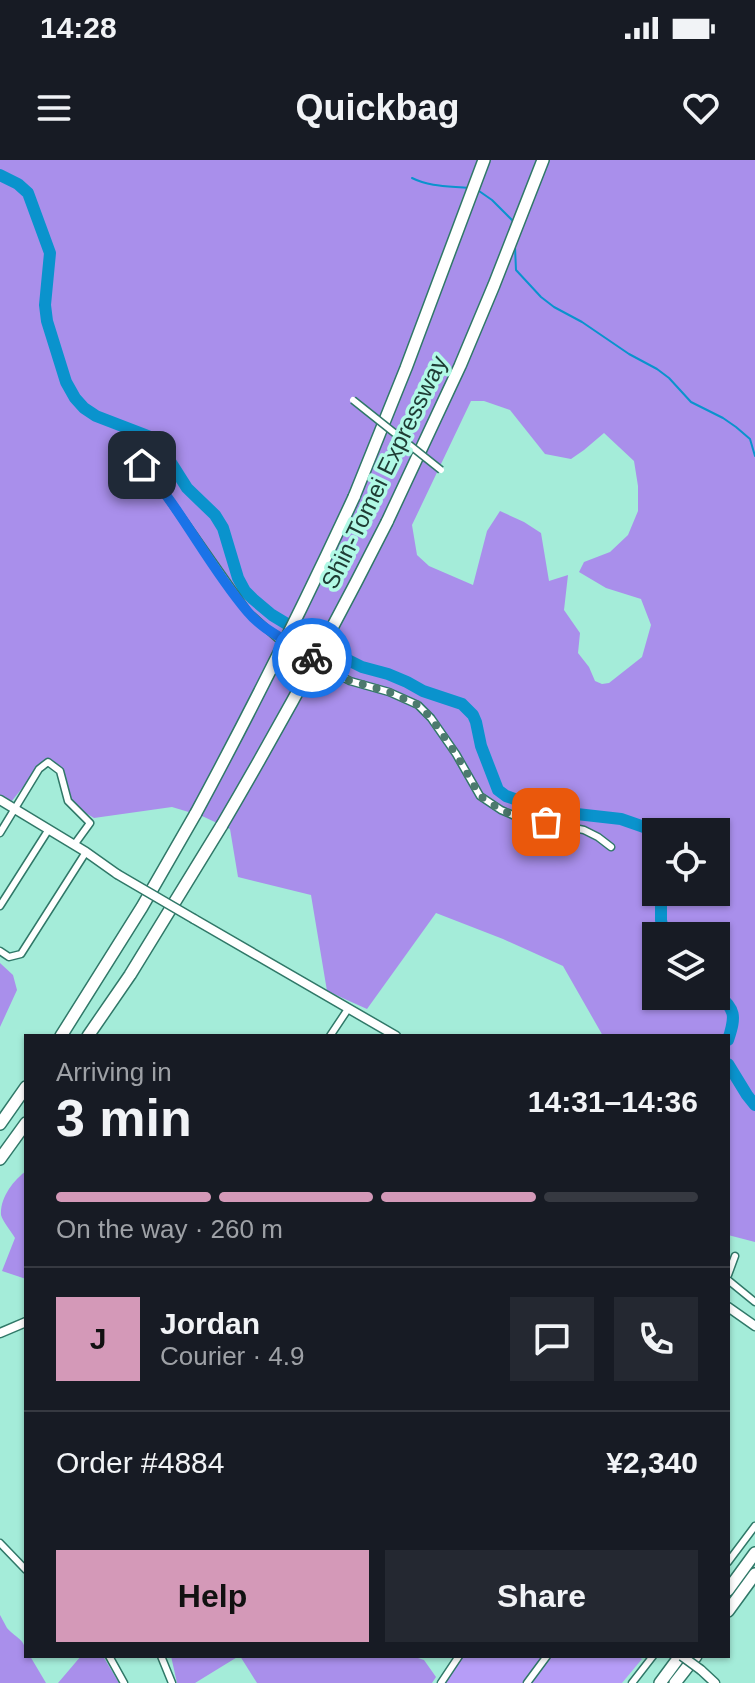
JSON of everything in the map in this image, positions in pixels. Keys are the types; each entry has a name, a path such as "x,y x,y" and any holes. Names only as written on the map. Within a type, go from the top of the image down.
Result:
{"highway":[{"name":"Shin-Tomei Expressway","path":"62,1034 142,907 196,813 305,604 354,497 484,160"},
{"name":"Shin-Tomei Expressway","path":"89,1034 130,975 222,825 336,623 460,366 543,160"},
{"path":"0,1124 24,1090"},
{"path":"0,1159 24,1126"},
{"path":"730,1587 755,1553"},
{"path":"730,1608 755,1574"},
{"path":"660,1683 679,1658"},
{"path":"675,1683 694,1658"}],"street":[{"path":"353,400 441,470"},
{"path":"142,465 248,612 266,629 345,679 398,695 418,705 456,754 480,796 501,810 515,816 584,830 611,847"},
{"path":"0,833 39,769 48,762 60,771 68,801 90,823 74,845"},
{"path":"0,800 117,874 392,1034"},
{"path":"0,906 49,829"},
{"path":"0,951 9,957 21,954 86,852"},
{"path":"331,1034 348,1009"},
{"path":"730,1272 735,1256"},
{"path":"730,1280 755,1302"},
{"path":"730,1308 755,1326"},
{"path":"0,1333 24,1323"},
{"path":"730,1559 755,1526"},
{"path":"0,1543 24,1567"},
{"path":"110,1658 124,1683"},
{"path":"162,1658 172,1683"},
{"path":"441,1683 458,1658"},
{"path":"527,1683 546,1658"},
{"path":"632,1683 651,1658"},
{"path":"684,1658 715,1683"}],"shaded area":[{"path":"0,160 755,160 755,1242 730,1236 730,1034 602,1034 563,966 436,913 367,1009 327,991 311,895 238,877 230,829 172,807 94,818 66,801 60,771 45,760 11,802 0,795","holes":["471,401 484,401 510,410 545,454 571,459 604,433 634,461 638,511 628,535 610,552 584,562 579,572 606,588 641,599 651,625 642,657 609,683 595,681 578,653 580,633 564,610 568,575 549,581 541,533 500,511 487,531 473,585 429,566 417,555 412,525"]},
{"path":"0,963 13,975 17,990 0,1027"},
{"path":"24,1173 24,1278 2,1271 15,1238 5,1224 1,1208 17,1179"},
{"path":"0,1615 7,1628 23,1643 24,1658 31,1658 46,1683 0,1683"},
{"path":"79,1658 104,1658 119,1683 58,1683"},
{"path":"171,1658 236,1658 195,1683 177,1683"},
{"path":"241,1658 418,1658 424,1660 436,1677 432,1683 257,1683"},
{"path":"462,1658 642,1659 622,1683 441,1683"}],"waterway":[{"path":"0,175 28,193 50,253 45,305 47,321 66,382 75,398 96,416 148,436 161,447 187,488 215,515 223,528 245,591 272,615 340,656 462,704 473,715 498,790 506,796 559,812 621,819 642,826"},
{"path":"412,178 433,185 469,188"},
{"path":"479,191 513,221"},
{"path":"515,247 516,270 541,297 657,369 691,402 736,427 750,439 755,456"},
{"path":"661,906 661,922"},
{"path":"730,1008 730,1034"},
{"path":"730,1067 755,1105"}],"way so far":[{"path":"312,658 345,679 389,692 418,705 456,754 480,796 515,816 546,822"}],"route":[{"path":"142,465 248,612 277,638 312,658"}]}
